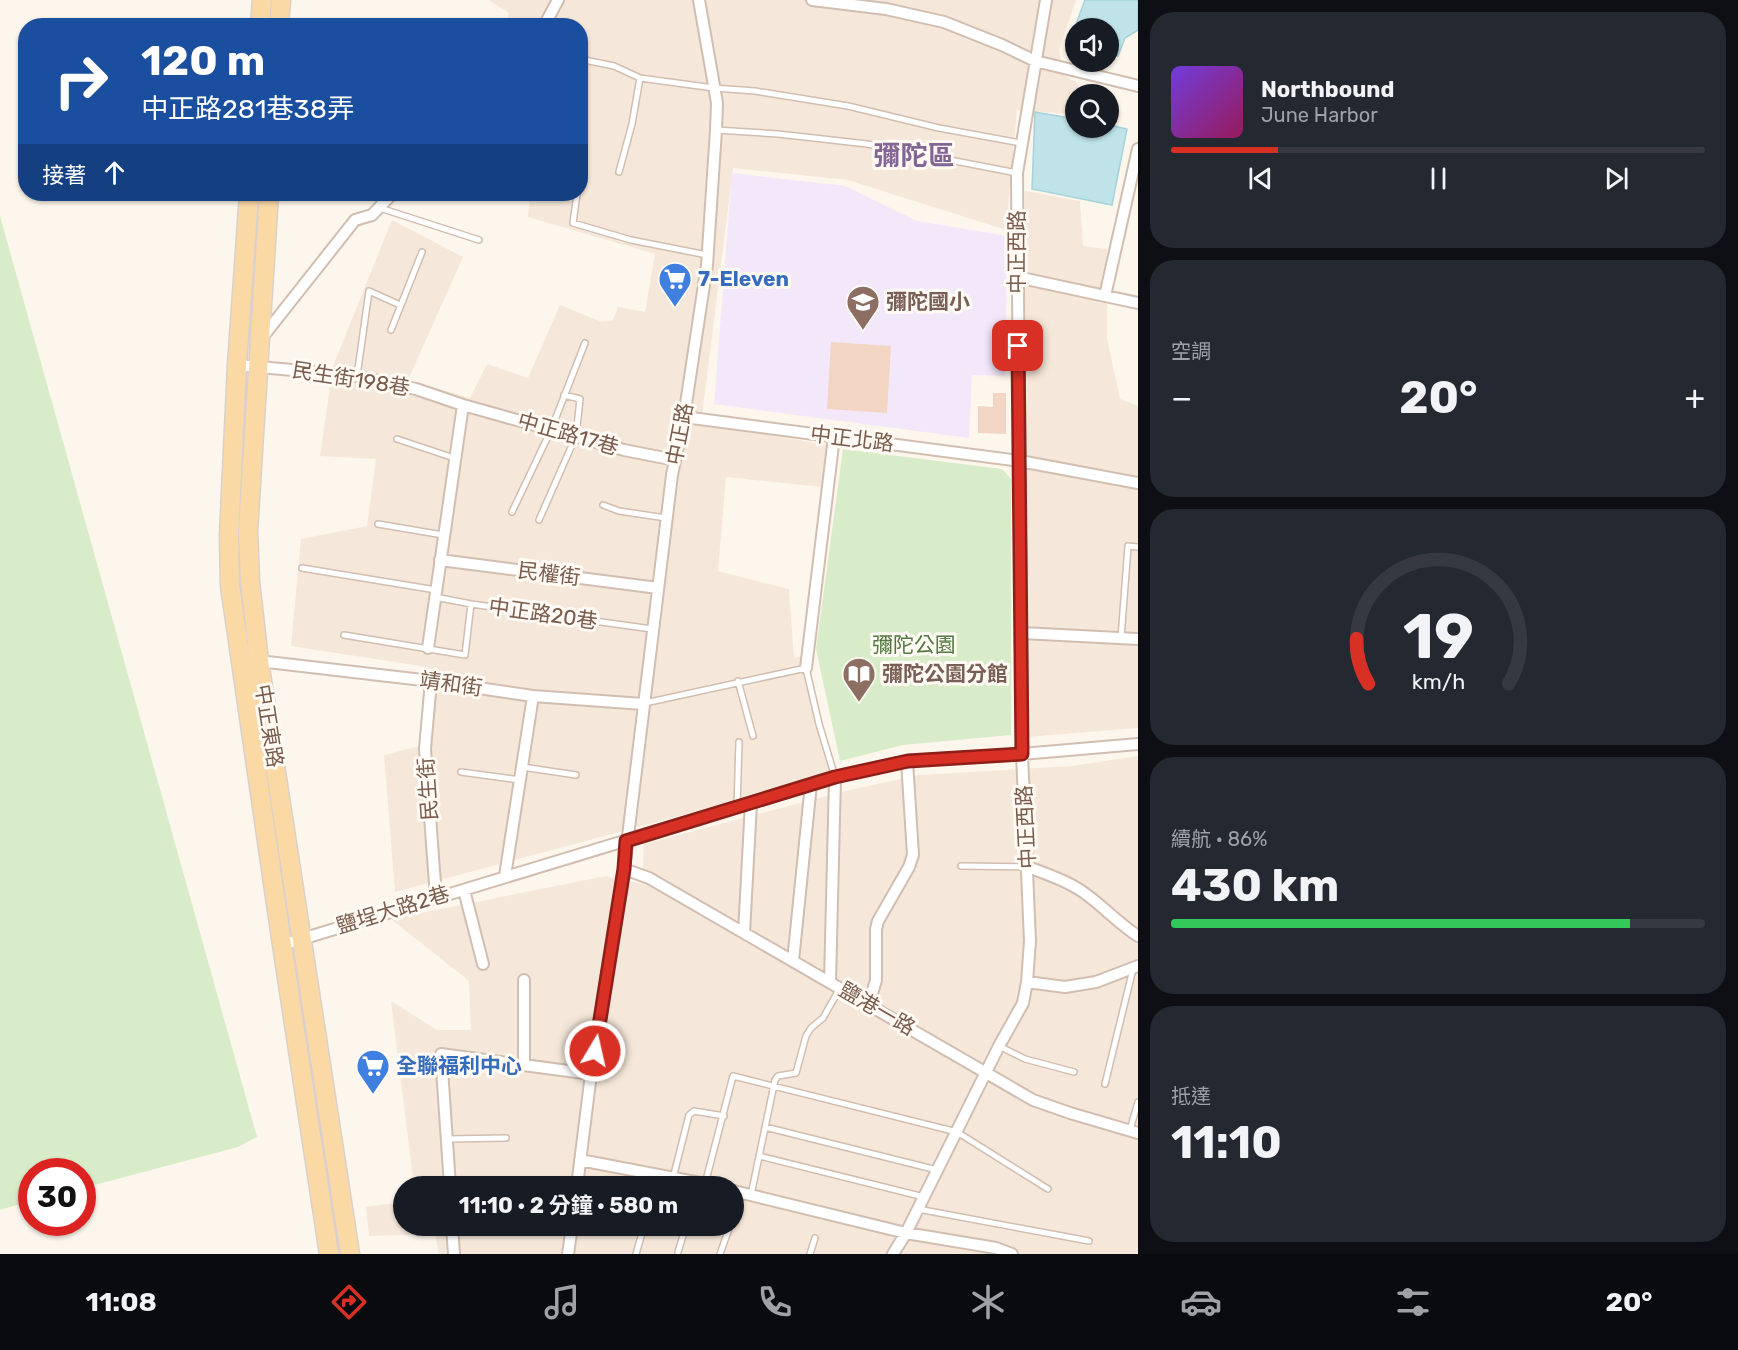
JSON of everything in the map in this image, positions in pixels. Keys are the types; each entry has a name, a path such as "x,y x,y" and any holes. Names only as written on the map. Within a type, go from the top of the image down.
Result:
{"main road":[{"path":"261,18 262,0"},
{"path":"280,18 281,0"},
{"name":"中正東路","path":"249,201 237,365 229,535 230,586 329,1254"},
{"name":"中正東路","path":"269,201 248,531 250,581 259,661 350,1254"}],"street":[{"path":"548,18 558,0"},
{"name":"中正路","path":"578,1176 591,1074 624,869 666,518 684,417 707,255 717,103 699,0"},
{"path":"812,0 886,9 944,22 1035,61 1138,86"},
{"name":"中正西路","path":"892,1254 906,1233 999,1046 1023,1003 1027,982 1030,941 1022,754 1017,173 1046,0"},
{"path":"1105,296 1138,149"},
{"path":"260,339 355,220 372,214 386,201"},
{"path":"1017,277 1138,303"},
{"name":"民生街198巷","path":"237,365 357,376 416,389 463,405"},
{"path":"428,648 463,405"},
{"name":"中正路17巷","path":"463,405 624,450 675,460"},
{"name":"中正北路","path":"684,417 1020,460 1138,483"},
{"path":"806,668 834,437"},
{"name":"民權街","path":"440,560 658,588"},
{"path":"1022,633 1138,639"},
{"name":"靖和街","path":"259,661 431,681 533,696 643,704"},
{"name":"民生街","path":"431,681 425,749 436,897"},
{"path":"505,876 533,696"},
{"name":"鹽埕大路2巷","path":"282,945 835,777 908,761 1138,744"},
{"path":"869,1004 876,980 878,921 909,867 913,855 908,761"},
{"path":"830,982 835,777"},
{"path":"793,961 811,784"},
{"path":"744,933 751,803"},
{"path":"1028,867 1084,893 1125,928 1138,936"},
{"name":"鹽港一路","path":"624,869 649,878 1033,1100 1134,1131"},
{"path":"464,890 483,964"},
{"path":"1027,982 1065,987 1096,982 1136,967"},
{"path":"524,980 524,1065"},
{"path":"449,1176 441,1054 591,1074"},
{"path":"580,1161 663,1176"},
{"path":"744,1193 906,1233 996,1248 1012,1254"},
{"path":"453,1236 454,1254"},
{"path":"568,1254 571,1236"}],"lane":[{"path":"588,61 614,66 640,78 755,91 848,106 939,128 1021,143"},
{"path":"619,172 633,124 640,78"},
{"path":"716,130 867,144 1017,173"},
{"path":"576,201 573,224 631,240 707,255"},
{"path":"379,208 479,240"},
{"path":"391,330 422,252"},
{"path":"357,376 369,291 400,304"},
{"path":"512,512 550,430 585,343"},
{"path":"539,520 576,436 580,399 564,395"},
{"path":"397,439 454,458"},
{"path":"603,505 619,511 666,518"},
{"path":"378,524 443,535"},
{"path":"1121,638 1128,546 1138,547"},
{"name":"中正路20巷","path":"302,568 436,593 471,604 652,629"},
{"path":"344,635 465,655 471,604"},
{"path":"643,704 738,681 806,668 819,724 835,777"},
{"path":"738,681 753,736"},
{"path":"737,807 739,742"},
{"path":"522,767 576,775"},
{"path":"462,772 520,780"},
{"path":"961,867 1028,867"},
{"path":"1105,1084 1136,967"},
{"path":"751,1195 778,1076 796,1073 806,1036 811,1028 824,1018 840,988"},
{"path":"999,1046 1025,1059 1074,1072"},
{"path":"703,1176 724,1116 733,1076 957,1132 1048,1189"},
{"path":"1134,1131 1138,1102"},
{"path":"674,1176 689,1115 694,1111 724,1116"},
{"path":"765,1127 938,1170"},
{"path":"447,1139 506,1138"},
{"path":"759,1156 924,1197"},
{"path":"918,1209 1089,1241"},
{"path":"636,1254 641,1236"},
{"path":"678,1252 683,1236"},
{"path":"720,1254 726,1236"},
{"path":"810,1254 815,1238"}],"shaded area":[{"path":"489,0 1076,0 1070,18 1065,18 1065,32 1059,50 1064,75 1079,84 1065,84 1065,114 1017,110 1006,230 848,180 733,168 701,424 834,446 831,488 726,477 718,571 789,589 794,658 810,655 816,723 831,771 702,810 395,892 384,755 428,744 427,667 291,646 301,539 367,526 376,459 320,456 333,366 392,220 463,257 408,380 470,398 487,364 528,378 560,305 602,322 613,320 618,307 645,312 655,254 528,217 529,201 588,201 588,18 507,18 509,13"},
{"name":"彌陀國小","path":"732,173 845,186 917,221 1007,236 1005,376 972,375 969,438 714,404"},
{"path":"1025,191 1080,201 1083,246 1107,249 1107,338 1120,399 1138,406 1138,728 1026,737"},
{"path":"1138,756 1138,1254 439,1254 435,1236 744,1236 744,1176 413,1176 391,1001 437,1030 471,1030 469,981 391,919 606,876 642,884 644,844 850,790 919,775 1072,766"},
{"path":"393,1203 393,1235 369,1236 366,1207"}],"green space":[{"path":"0,216 257,1137 238,1147 96,1185 96,1158 18,1158 18,1205 0,1210"},
{"name":"彌陀公園","path":"843,449 1002,469 1011,479 1011,735 903,745 840,761 816,649"}],"water":[{"path":"1085,0 1138,0 1138,30 1125,38 1119,53 1119,18 1078,18"},
{"path":"1035,112 1065,117 1065,138 1119,138 1119,127 1127,129 1112,205 1032,189"}],"building":[{"path":"831,342 891,346 887,413 827,409"},
{"path":"993,393 1006,393 1006,434 978,433 978,406 993,407"}],"place":[{"name":"7-Eleven","path":"675,308"},
{"name":"彌陀國小","path":"863,331"},
{"name":"彌陀公園分館","path":"859,703"},
{"name":"全聯福利中心","path":"373,1095"}],"district":[{"name":"彌陀區","path":"914,156"}],"route":[{"path":"595,1051 624,869 626,841 835,777 908,761 1022,754 1018,346"}]}
